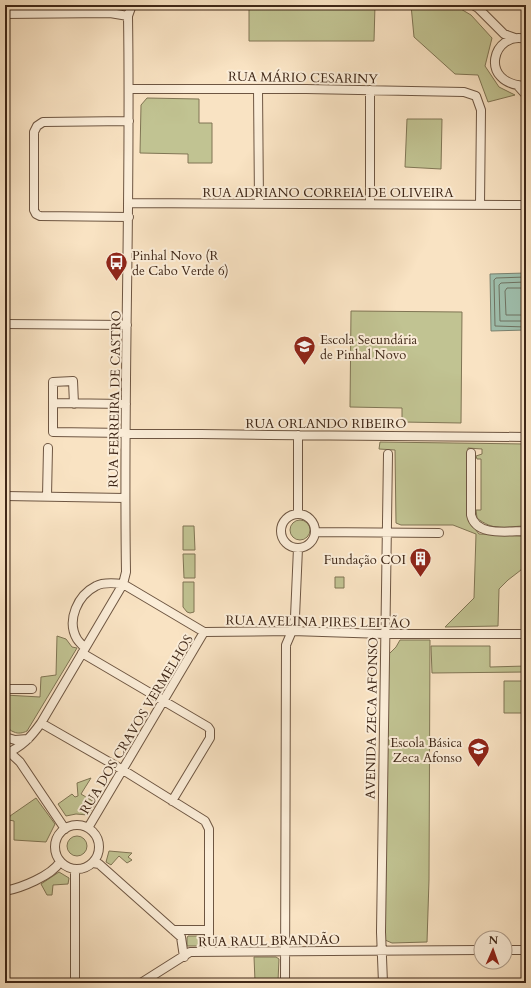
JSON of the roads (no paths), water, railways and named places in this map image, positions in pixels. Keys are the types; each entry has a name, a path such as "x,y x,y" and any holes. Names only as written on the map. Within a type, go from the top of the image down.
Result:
{"street":[{"name":"RUA FERREIRA DE CASTRO","path":"7,751 20,746 29,738 41,723 124,584 126,572 125,498 129,217 128,16 132,5"},
{"path":"472,5 478,8 504,34 515,38 526,39"},
{"path":"5,14 110,13 128,16"},
{"path":"495,26 500,38 500,47"},
{"path":"515,38 506,41 500,47 496,54 496,68 502,79 510,84 522,86 526,95"},
{"name":"RUA MÁRIO CESARINY","path":"129,89 464,92 476,96 481,110 480,204"},
{"path":"258,89 258,204"},
{"path":"370,90 370,204"},
{"path":"129,121 43,122 37,126 34,132 34,210 36,214 40,216 129,217"},
{"name":"RUA ADRIANO CORREIA DE OLIVEIRA","path":"129,203 526,205"},
{"path":"5,324 127,325"},
{"path":"74,404 73,381 53,382 53,403 74,404 126,404"},
{"name":"RUA ORLANDO RIBEIRO","path":"53,403 53,432 126,434 526,437"},
{"path":"298,435 298,514"},
{"path":"47,496 48,448"},
{"path":"471,453 472,520 482,529 488,531 526,531"},
{"name":"AVENIDA ZECA AFONSO","path":"383,983 384,634 388,454"},
{"path":"5,496 125,498"},
{"path":"298,514 312,520 316,532 313,540 309,544 298,548 290,546 285,542 281,532 283,523 287,518 298,514"},
{"path":"316,532 439,533"},
{"path":"285,983 286,645 292,631 295,617 298,548"},
{"path":"172,801 210,738 211,734 208,727 163,701 84,650 76,638 73,625 74,612 77,603 84,594 97,586 124,584 204,632"},
{"name":"RUA AVELINA PIRES LEITÃO","path":"204,632 292,631 384,634 526,634"},
{"name":"RUA DOS CRAVOS VERMELHOS","path":"88,828 204,632"},
{"path":"5,688 32,689"},
{"path":"41,723 123,770 205,821 209,829 209,952"},
{"path":"29,738 15,740 5,738 7,751 20,762 65,829"},
{"path":"76,825 88,828 97,838 99,844 97,857 88,867 75,870 64,866 60,862 55,851 55,845 60,833 65,829 76,825"},
{"path":"5,891 36,879 57,867 60,862"},
{"path":"93,862 99,864 181,937 184,957"},
{"path":"75,870 75,983"},
{"path":"173,930 208,930"},
{"name":"RUA RAUL BRANDÃO","path":"141,983 190,952 473,950"},
{"path":"513,950 526,950"}],"water":[{"path":"526,273 526,330 491,331 490,274"}],"place":[{"name":"Pinhal Novo (R de Cabo Verde 6)","path":"116,282"},
{"name":"Escola Secundária de Pinhal Novo","path":"304,366"},
{"name":"Fundação COI","path":"421,578"},
{"name":"Escola Básica Zeca Afonso","path":"478,768"}]}
